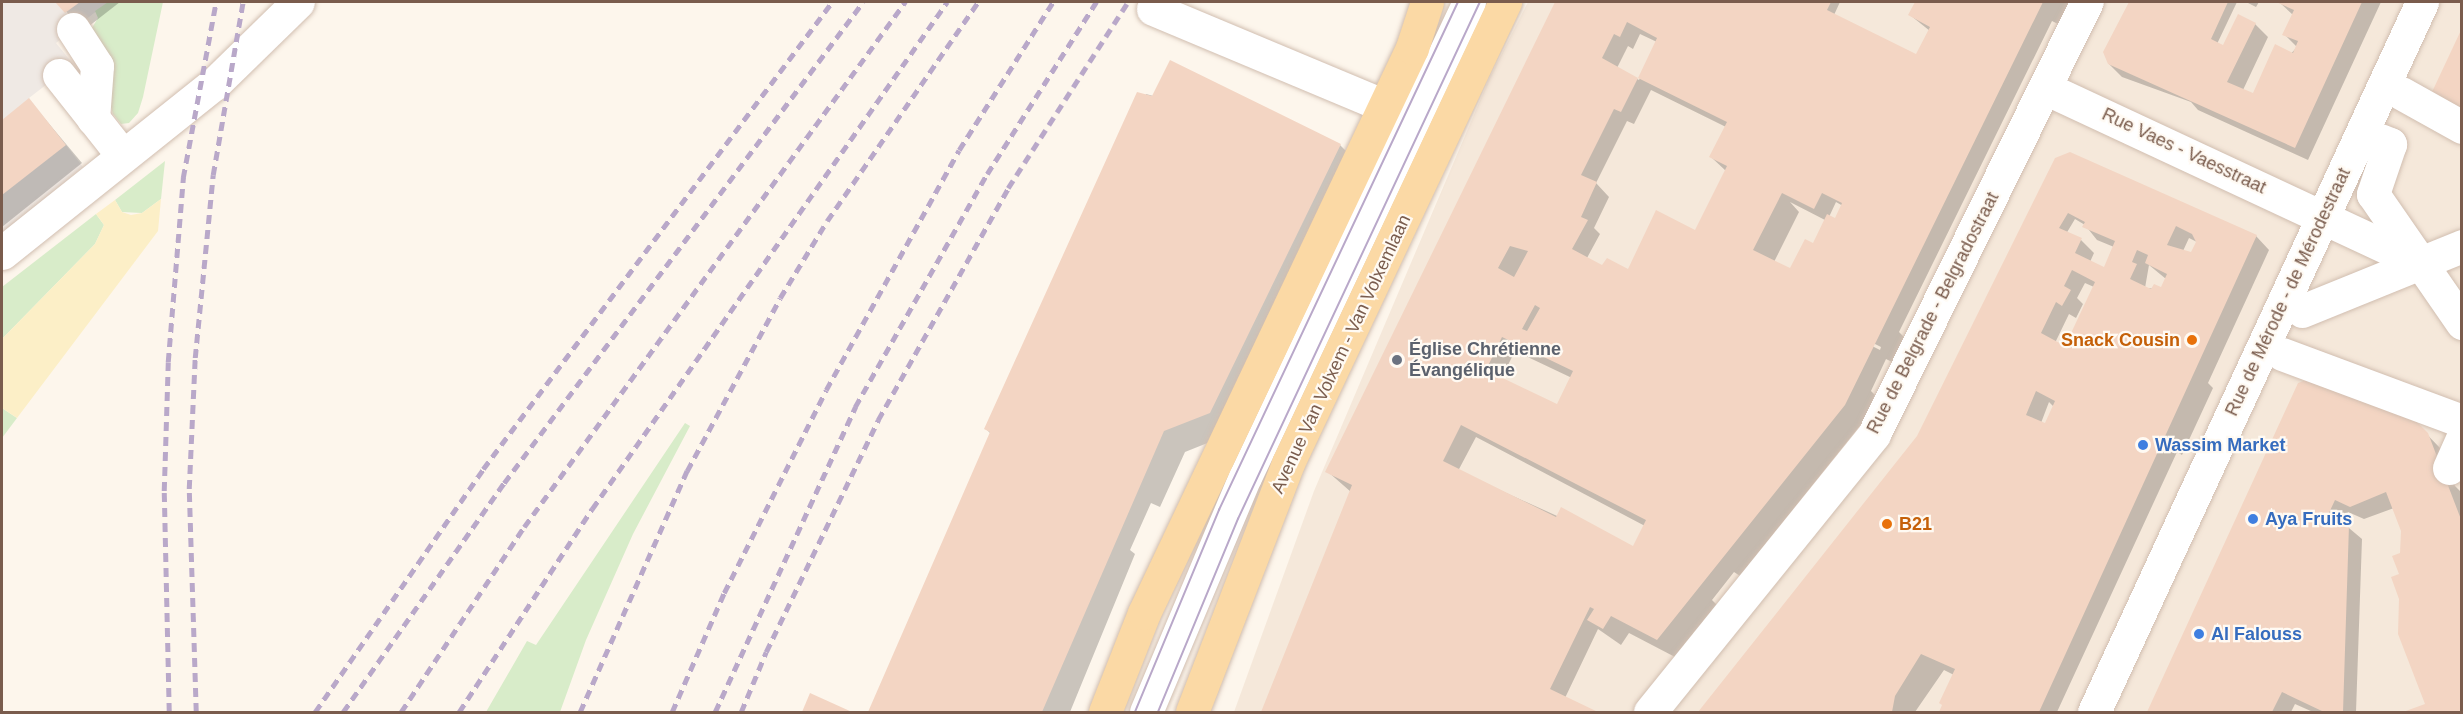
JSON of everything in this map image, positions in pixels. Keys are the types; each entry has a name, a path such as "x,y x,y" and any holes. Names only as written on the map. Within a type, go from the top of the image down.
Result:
{"main road":[{"name":"Avenue Van Volxem - Van Volxemlaan","path":"1105,712 1144,613 1170,565 1412,48 1427,2"},
{"name":"Avenue Van Volxem - Van Volxemlaan","path":"1192,712 1288,463 1505,2"}],"street":[{"path":"2,253 93,190 123,156 214,84 298,2"},
{"name":"Avenue Van Volxem - Van Volxemlaan","path":"1146,712 1245,477 1469,2"},
{"name":"Rue de Belgrade - Belgradostraat","path":"1650,712 1874,434 2088,2"},
{"name":"Rue de Mérode - de Mérodestraat","path":"2094,712 2422,2"},
{"path":"1154,9 1384,106"},
{"path":"73,29 97,66 93,119"},
{"path":"59,75 123,156"},
{"name":"Rue Vaes - Vaesstraat","path":"2045,88 2420,263"},
{"path":"2402,93 2462,127"},
{"path":"2380,140 2390,144 2373,194 2462,323"},
{"path":"2301,311 2462,246"},
{"path":"2282,354 2462,421"},
{"name":"Avenue Van Volxem - Van Volxemlaan","path":"1170,565 1245,477"}],"shaded area":[{"path":"2,2 108,2 56,43 73,64 29,98 83,167 2,234"},
{"path":"1528,2 2461,2 2461,712 1234,712 1314,491 1490,77"}],"green space":[{"path":"108,2 163,2 143,97 138,113 129,123 121,124 113,114 90,31 98,18 95,11"},
{"path":"165,161 161,199 142,213 122,212 115,200"},
{"path":"96,214 104,225 95,244 2,339 2,287"},
{"path":"2,408 17,418 2,438"},
{"path":"685,423 690,426 633,534 586,640 560,712 486,712 527,641 536,645"}],"sand":[{"path":"161,199 158,231 17,418 2,408 2,339 95,244 104,225 96,214 115,200 122,212 131,215 142,213"}],"building":[{"path":"55,2 80,2 65,13"},
{"path":"1555,2 1831,2 1827,10 1916,54 1930,27 1908,15 1915,2 2043,2 1845,405 1657,640 1611,616 1603,629 1587,620 1594,609 1590,607 1550,689 1598,712 1261,712 1352,485 1325,472","holes":["1627,22 1657,38 1638,78 1602,58 1614,34 1620,37","1638,78 1727,122 1709,157 1727,166 1695,230 1656,210 1628,269 1607,258 1602,265 1572,249 1588,220 1581,217 1597,182 1581,175 1614,109 1621,112","1782,193 1814,209 1822,193 1842,203 1835,218 1827,214 1813,243 1805,239 1790,268 1753,250","1510,246 1528,251 1514,277 1498,268","1535,305 1540,308 1527,331 1522,329","1502,337 1573,371 1557,404 1486,370","1461,425 1646,520 1633,546 1561,507 1556,517 1443,461"]},
{"path":"2129,2 2228,2 2211,39 2223,45 2238,14 2256,23 2227,82 2253,93 2275,44 2293,53 2298,41 2282,35 2294,10 2276,2 2362,2 2295,148 2108,64 2103,52"},
{"path":"2462,28 2462,117 2432,92"},
{"path":"1170,60 1341,144 1210,413 1164,431 1042,712 868,712 990,432 984,429 1137,92 1152,96"},
{"path":"29,98 66,145 2,195 2,120"},
{"path":"2070,152 2257,235 2039,712 1939,712 1942,705 1939,703 1955,669 1921,654 1895,696 1892,712 1698,712 1917,436 2055,158","holes":["2068,213 2085,222 2082,227 2115,241 2104,267 2075,253 2082,238 2059,228","2176,226 2192,234 2196,242 2191,252 2167,245","2137,250 2148,255 2145,263 2167,274 2161,287 2154,284 2151,289 2130,279 2137,264 2132,262","2072,270 2095,282 2065,346 2041,333 2056,302 2062,306 2071,290 2064,286","2036,391 2055,401 2045,423 2026,415"]},
{"path":"2314,377 2415,420 2428,433 2462,522 2462,712 2403,712 2425,704 2398,634 2399,599 2391,577 2399,574 2392,556 2400,553 2401,531 2386,492 2350,507 2335,500 2328,515 2349,525 2343,712 2324,712 2282,692 2272,712 2147,712 2298,383"},
{"path":"810,693 852,712 802,712"}],"tram line":[{"path":"1135,712 1219,510 1458,2"},
{"path":"1158,712 1238,519 1480,2"}],"railway":[{"path":"169,712 164,491 168,362 183,178 216,2"},
{"path":"196,712 189,489 195,358 213,175 243,2"},
{"path":"315,712 483,469 832,2"},
{"path":"343,712 504,483 863,2"},
{"path":"401,712 524,527 905,2"},
{"path":"459,712 592,509 947,2"},
{"path":"580,712 687,471 780,298 827,221 978,2"},
{"path":"672,712 724,593 826,390 959,150 1053,2"},
{"path":"715,712 855,407 987,174 1096,2"},
{"path":"741,712 766,652 878,420 1008,188 1128,2"}],"place":[{"name":"Snack Cousin","path":"2192,340"},
{"name":"Église Chrétienne Évangélique","path":"1397,360"},
{"name":"Wassim Market","path":"2143,445"},
{"name":"Aya Fruits","path":"2253,519"},
{"name":"B21","path":"1887,524"},
{"name":"Al Falouss","path":"2199,634"}]}
